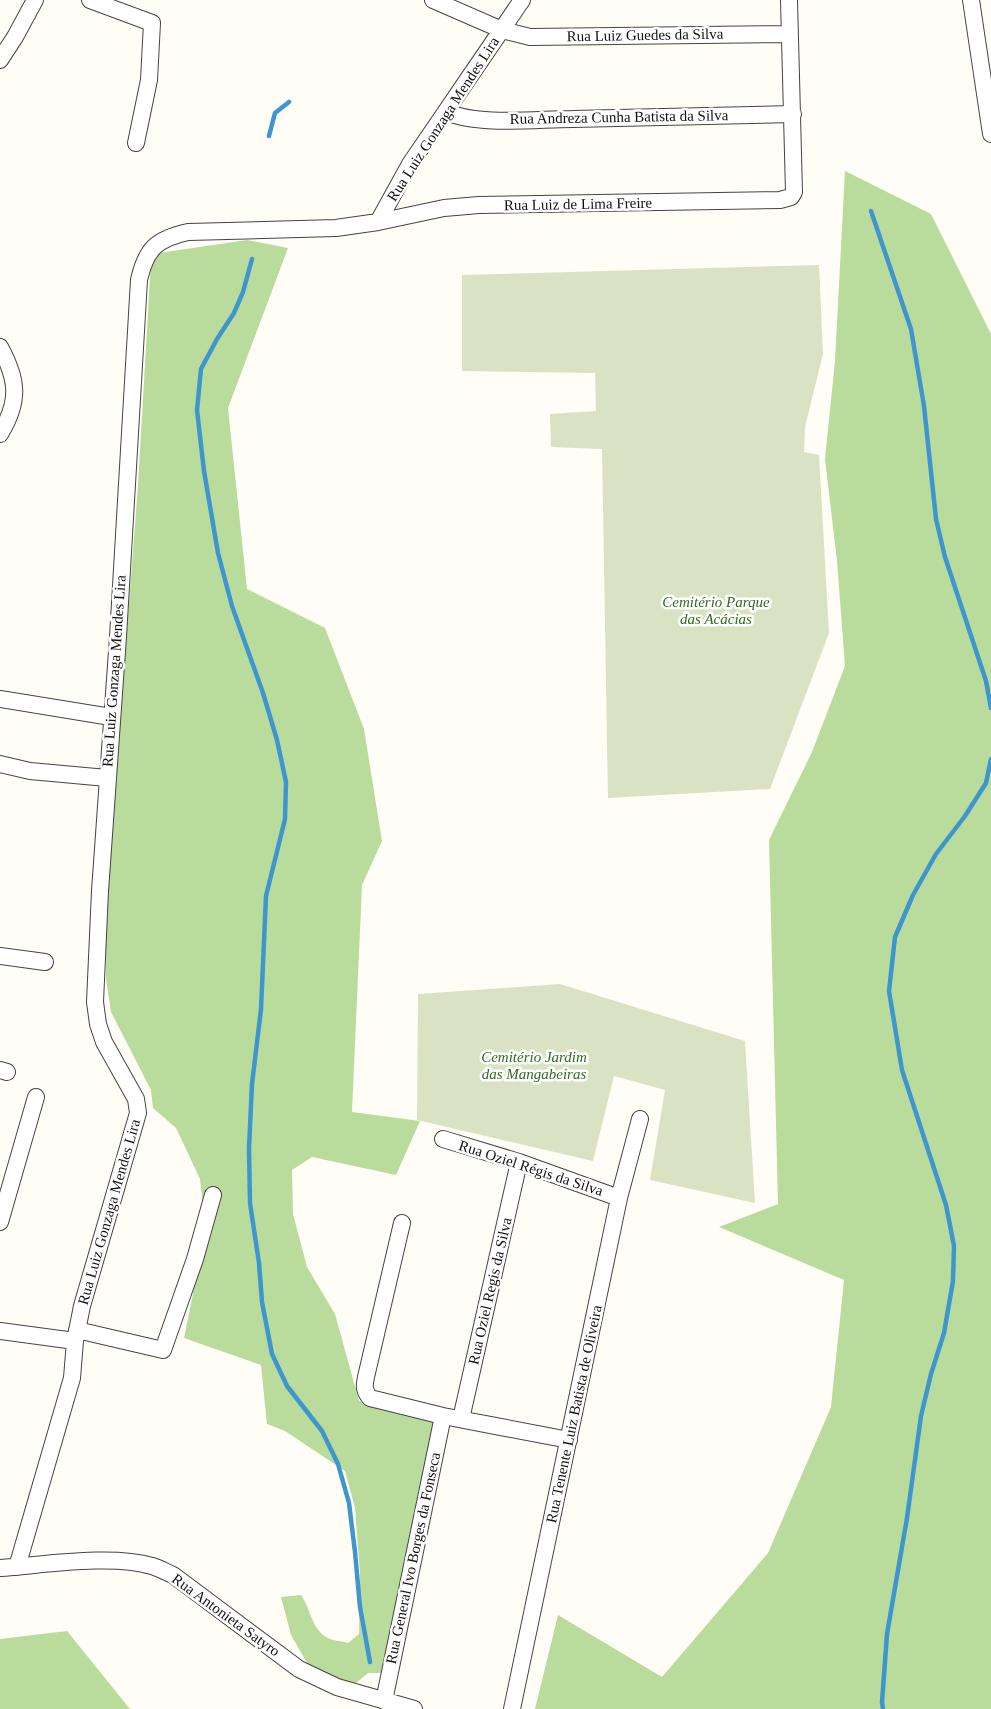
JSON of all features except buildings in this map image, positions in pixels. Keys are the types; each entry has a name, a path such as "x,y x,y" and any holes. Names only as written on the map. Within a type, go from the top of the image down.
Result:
{"street":[{"path":"0,60 35,0"},
{"path":"90,0 152,23 149,80 136,144"},
{"name":"Rua Luiz Guedes da Silva","path":"433,0 502,30 530,37 790,34"},
{"name":"Rua Luiz Gonzaga Mendes Lira","path":"17,1567 72,1378 76,1336 82,1306 138,1113 136,1098 104,1042 98,1024 95,1002 100,892 118,637 139,280 143,264 149,251 158,242 188,232 336,228 378,222 410,164 522,0"},
{"path":"789,0 793,114"},
{"path":"971,0 985,56 991,134"},
{"name":"Rua Andreza Cunha Batista da Silva","path":"447,112 455,116 468,118 516,120 793,114"},
{"name":"Rua Luiz de Lima Freire","path":"378,222 444,208 479,205 780,200 791,197 794,192 793,114"},
{"path":"0,347 10,364 14,377 12,412 0,434"},
{"path":"0,699 111,717"},
{"path":"0,764 30,771 107,778"},
{"path":"0,956 45,962"},
{"path":"0,1222 36,1097"},
{"name":"Rua Tenente Luiz Batista de Oliveira","path":"512,1709 620,1198 640,1119"},
{"name":"Rua Oziel Régis da Silva","path":"443,1139 519,1162 620,1198"},
{"name":"Rua Oziel Regis da Silva","path":"461,1420 519,1162"},
{"path":"0,1331 76,1336 163,1350 195,1259 213,1196"},
{"path":"402,1223 366,1377 364,1387 366,1393 370,1398 378,1401 461,1420 569,1440"},
{"name":"Rua General Ivo Borges da Fonseca","path":"384,1701 443,1416"},
{"name":"Rua Antonieta Satyro","path":"0,1568 97,1561 126,1561 152,1566 173,1575 299,1669 337,1687 414,1709"}],"green space":[{"path":"845,171 931,214 991,334 991,1709 535,1709 558,1615 662,1677 768,1553 831,1407 844,1280 719,1227 778,1204 769,840 812,752 845,666 837,561 825,459 835,361"},
{"path":"247,240 288,248 228,408 247,589 325,628 364,729 382,841 362,885 352,1112 420,1121 396,1175 312,1157 292,1170 293,1214 307,1267 335,1314 359,1401 435,1415 383,1673 368,1673 350,1688 312,1672 291,1635 281,1597 301,1595 318,1629 330,1639 348,1643 359,1634 360,1573 355,1508 345,1471 285,1431 267,1424 261,1365 184,1338 206,1230 200,1179 176,1128 153,1108 151,1090 111,1012 106,979 106,908 138,485 151,260 159,253"},
{"name":"Cemitério Parque das Acácias","path":"819,265 823,354 805,427 804,452 819,455 829,633 770,789 608,798 602,449 551,447 550,414 596,411 595,373 462,371 462,275"},
{"name":"Cemitério Jardim das Mangabeiras","path":"560,984 745,1041 755,1203 650,1180 665,1090 614,1076 593,1161 417,1120 418,994"},
{"path":"67,1631 130,1709 0,1709 0,1639"}],"waterway":[{"path":"269,136 275,113 289,102"},
{"path":"871,211 911,329 924,406 936,519 945,557 986,681 991,708"},
{"path":"252,259 243,292 234,313 201,369 197,410 204,471 218,553 232,606 263,693 277,740 286,782 285,819 266,896 261,1009 252,1084 249,1148 250,1203 259,1263 262,1302 272,1354 287,1386 322,1431 338,1464 349,1503 360,1607 370,1662"},
{"path":"883,1709 887,1634 907,1518 921,1416 931,1374 944,1333 953,1281 954,1246 946,1205 902,1070 889,991 895,937 913,895 936,854 965,816 986,783 991,759"}]}
